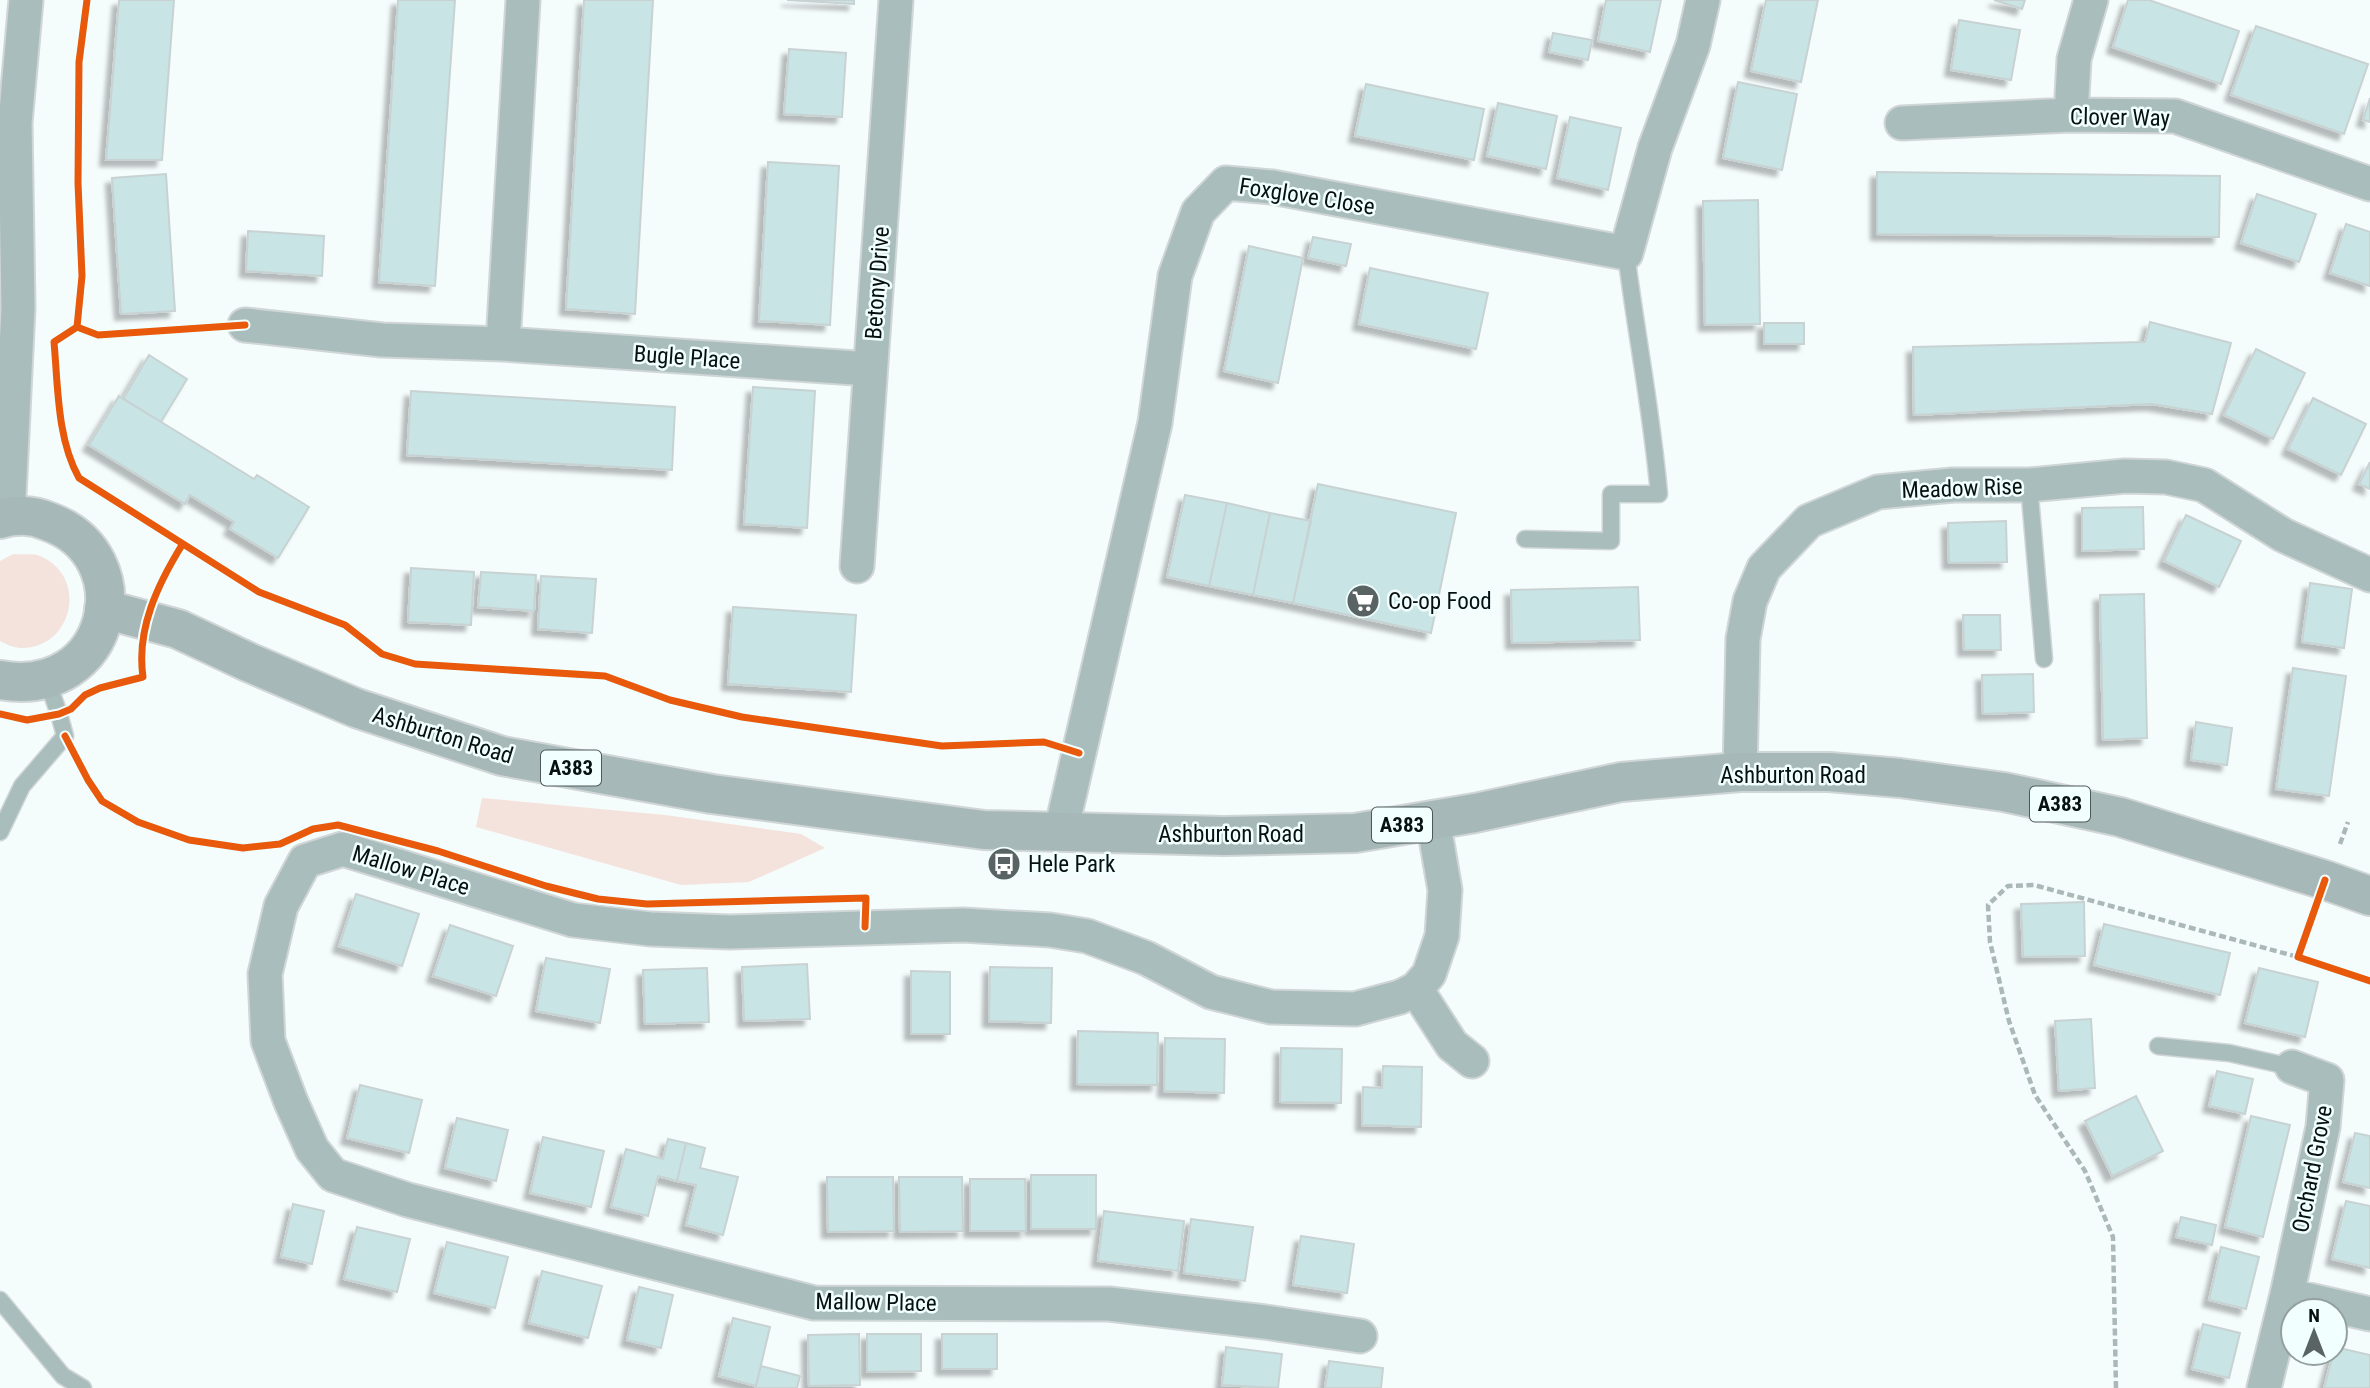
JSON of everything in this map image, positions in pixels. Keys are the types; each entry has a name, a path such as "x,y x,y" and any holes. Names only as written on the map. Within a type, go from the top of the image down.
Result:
{"main road":[{"path":"0,680 20,684 47,680 72,668 91,648 103,622 106,594 99,567 85,544 62,526 36,517 4,518"},
{"name":"Ashburton Road","path":"104,609 178,628 248,662 356,708 502,756 712,794 984,830 1224,836 1355,833 1621,782 1740,772 1829,772 1900,778 2004,792 2120,817 2298,871 2370,896"}],"street":[{"path":"4,518 18,308 15,123 26,0"},
{"path":"503,344 523,0"},
{"name":"Betony Drive","path":"857,566 896,0"},
{"path":"1626,253 1655,148 1693,45 1703,0"},
{"path":"2071,115 2074,59 2091,0"},
{"name":"Clover Way","path":"1902,123 2071,115 2175,116 2370,184"},
{"name":"Foxglove Close","path":"1061,831 1155,423 1175,275 1198,212 1226,183 1272,187 1626,253"},
{"name":"Bugle Place","path":"245,325 382,340 503,344 870,369"},
{"name":"Meadow Rise","path":"1740,772 1743,639 1750,601 1764,568 1809,521 1878,492 1954,485 2029,485 2125,476 2166,477 2204,485 2283,535 2370,575"},
{"path":"1433,820 1444,890 1442,936 1429,974 1416,989 1452,1045 1472,1061"},
{"name":"Mallow Place","path":"1360,1336 1109,1304 814,1303 408,1200 333,1175 312,1149 268,1041 265,974 281,906 305,861 343,849 573,920 650,929 730,932 963,925 1050,930 1087,936 1146,958 1212,992 1271,1007 1354,1009 1399,997 1416,989"},
{"name":"Orchard Grove","path":"2264,1388 2323,1127 2327,1080 2292,1067"},
{"path":"2287,1294 2370,1314"}],"lane":[{"path":"1525,539 1611,541 1611,494 1659,494 1655,449 1626,253"},
{"path":"2029,485 2044,659"},
{"path":"0,832 22,786 65,736 47,680"},
{"path":"2158,1046 2229,1054 2292,1067"},
{"path":"0,1300 63,1376 83,1388"}],"path":[{"path":"2343,838 2348,822"},
{"path":"2116,1388 2113,1237 2085,1171 2035,1095 2009,1021 1990,942 1988,905 2008,886 2034,885 2310,961"},
{"path":"2298,957 2302,946"}],"shaded area":[{"path":"13,554 40,556 55,566 65,579 69,594 68,610 63,624 53,637 39,645 18,648 0,641 0,561"},
{"path":"482,798 665,815 801,834 825,848 749,882 681,885 476,827"}],"building":[{"path":"119,0 174,0 162,160 106,160"},
{"path":"398,0 455,0 435,286 379,282"},
{"path":"584,0 653,0 635,314 566,309"},
{"path":"787,0 854,0 854,4"},
{"path":"1606,0 1661,0 1650,52 1598,41"},
{"path":"1766,0 1818,0 1801,82 1751,71"},
{"path":"1994,0 2025,0 2022,9"},
{"path":"2128,0 2149,0 2239,31 2221,84 2113,47"},
{"path":"1959,20 2020,30 2011,80 1951,70"},
{"path":"2256,26 2368,64 2344,134 2231,95"},
{"path":"1553,33 1592,40 1588,60 1549,52"},
{"path":"789,49 846,53 842,117 784,114"},
{"path":"1738,82 1797,94 1782,170 1723,158"},
{"path":"1366,84 1484,109 1474,160 1355,136"},
{"path":"2370,98 2370,122 2363,120"},
{"path":"1498,103 1557,116 1546,169 1487,156"},
{"path":"1570,117 1621,128 1608,190 1557,178"},
{"path":"768,162 839,166 830,325 759,321"},
{"path":"1877,172 2220,176 2219,237 1877,234"},
{"path":"166,174 175,311 121,314 112,178"},
{"path":"2257,194 2316,214 2299,262 2241,243"},
{"path":"1758,200 1760,324 1705,325 1703,201"},
{"path":"2346,224 2370,232 2370,286 2330,273"},
{"path":"248,231 324,236 322,276 246,271"},
{"path":"1313,237 1351,244 1346,266 1308,258"},
{"path":"1249,246 1303,258 1278,383 1224,371"},
{"path":"1370,268 1488,293 1476,349 1359,324"},
{"path":"2150,322 2231,343 2212,414 2152,404 1914,415 1913,347 2145,342"},
{"path":"1764,323 1804,323 1804,344 1764,344"},
{"path":"2256,349 2305,373 2273,439 2224,415"},
{"path":"149,355 187,379 161,422 123,399"},
{"path":"753,387 815,391 807,528 744,524"},
{"path":"411,391 675,407 672,470 407,455"},
{"path":"119,396 254,479 257,475 309,507 278,558 230,529 234,522 190,495 185,504 89,445"},
{"path":"2313,398 2366,424 2341,475 2288,449"},
{"path":"2370,462 2370,489 2359,484"},
{"path":"1318,484 1456,513 1431,633 1293,603"},
{"path":"1185,495 1227,503 1209,586 1167,577"},
{"path":"1227,503 1270,513 1253,595 1209,586"},
{"path":"2143,507 2144,549 2082,551 2082,508"},
{"path":"1270,513 1311,521 1293,603 1253,595"},
{"path":"2186,515 2241,541 2219,587 2164,561"},
{"path":"2006,521 2007,562 1949,563 1948,523"},
{"path":"411,568 474,572 471,625 408,622"},
{"path":"481,572 536,575 534,611 478,607"},
{"path":"541,576 596,579 592,633 538,629"},
{"path":"2310,583 2352,589 2344,648 2302,642"},
{"path":"1638,587 1640,640 1512,643 1511,590"},
{"path":"2144,594 2147,738 2103,740 2100,595"},
{"path":"733,607 856,615 851,692 728,684"},
{"path":"1963,615 2000,615 2001,650 1964,650"},
{"path":"2293,668 2346,676 2329,796 2276,789"},
{"path":"2033,674 2034,712 1983,714 1982,675"},
{"path":"2196,722 2232,728 2227,765 2191,760"},
{"path":"356,894 419,914 402,966 339,946"},
{"path":"2084,902 2085,956 2023,957 2021,904"},
{"path":"2104,924 2230,953 2220,995 2094,965"},
{"path":"450,925 513,946 496,996 433,976"},
{"path":"546,958 610,969 600,1023 536,1011"},
{"path":"807,964 810,1019 744,1021 742,967"},
{"path":"990,967 1052,968 1051,1023 989,1021"},
{"path":"707,968 709,1022 645,1024 643,970"},
{"path":"2259,968 2318,982 2305,1037 2245,1023"},
{"path":"911,971 950,972 950,1034 911,1034"},
{"path":"2091,1019 2095,1088 2059,1091 2055,1021"},
{"path":"1078,1031 1158,1033 1157,1085 1077,1084"},
{"path":"1165,1038 1225,1039 1224,1093 1164,1091"},
{"path":"1281,1048 1342,1049 1341,1103 1280,1102"},
{"path":"1383,1066 1422,1067 1421,1127 1362,1125 1363,1087 1382,1088"},
{"path":"2217,1071 2253,1079 2245,1114 2209,1106"},
{"path":"360,1085 422,1100 409,1153 347,1138"},
{"path":"2136,1096 2163,1151 2112,1176 2085,1121"},
{"path":"2251,1116 2290,1125 2263,1237 2225,1227"},
{"path":"457,1118 508,1130 496,1181 445,1168"},
{"path":"2355,1133 2370,1136 2370,1188 2343,1182"},
{"path":"543,1137 604,1151 591,1207 530,1193"},
{"path":"668,1139 686,1143 677,1181 658,1176 648,1216 611,1207 626,1149 663,1159"},
{"path":"686,1143 705,1148 700,1168 738,1177 723,1235 686,1225 696,1185 677,1181"},
{"path":"1031,1175 1096,1175 1096,1229 1031,1229"},
{"path":"827,1177 893,1177 894,1231 828,1232"},
{"path":"899,1177 962,1177 963,1231 900,1232"},
{"path":"970,1179 1025,1179 1026,1231 970,1231"},
{"path":"2346,1201 2370,1206 2370,1268 2332,1259"},
{"path":"293,1204 324,1211 312,1264 281,1257"},
{"path":"1104,1211 1184,1221 1178,1271 1098,1261"},
{"path":"2181,1217 2216,1225 2212,1245 2176,1237"},
{"path":"1191,1219 1253,1227 1245,1281 1184,1273"},
{"path":"357,1227 410,1239 397,1292 344,1279"},
{"path":"1301,1236 1354,1244 1347,1293 1293,1285"},
{"path":"447,1242 508,1257 495,1308 434,1293"},
{"path":"2221,1247 2259,1257 2246,1309 2209,1300"},
{"path":"542,1271 602,1286 588,1338 529,1323"},
{"path":"639,1287 673,1295 661,1348 627,1340"},
{"path":"733,1318 770,1327 756,1386 719,1376"},
{"path":"2203,1324 2240,1333 2229,1378 2192,1369"},
{"path":"859,1334 860,1385 809,1386 808,1335"},
{"path":"867,1334 921,1334 921,1371 867,1372"},
{"path":"942,1334 997,1334 997,1369 942,1369"},
{"path":"1226,1347 1282,1354 1278,1388 1222,1385"},
{"path":"2349,1350 2370,1355 2370,1388 2324,1388 2330,1367 2349,1367"},
{"path":"1329,1361 1383,1368 1381,1388 1325,1388"},
{"path":"761,1366 800,1376 797,1388 755,1388"}],"cycle path":[{"path":"87,0 79,62 78,183 82,276 77,327 54,342 62,429 79,478 259,592 345,625 382,654 415,664 605,676 670,700 742,717 942,746 1044,742 1079,753"},
{"path":"77,327 98,335 245,325"},
{"path":"0,714 27,720 59,714 71,709 85,695 100,688 143,677 146,624 157,591 182,545"},
{"path":"65,736 102,801 138,822 189,840 243,848 280,844 313,829 338,825 438,851 546,886 598,899 647,904 866,898 865,927"},
{"path":"2325,880 2298,957 2370,981"}],"place":[{"name":"Co-op Food","path":"1363,601"},
{"name":"Hele Park","path":"1004,864"}]}
